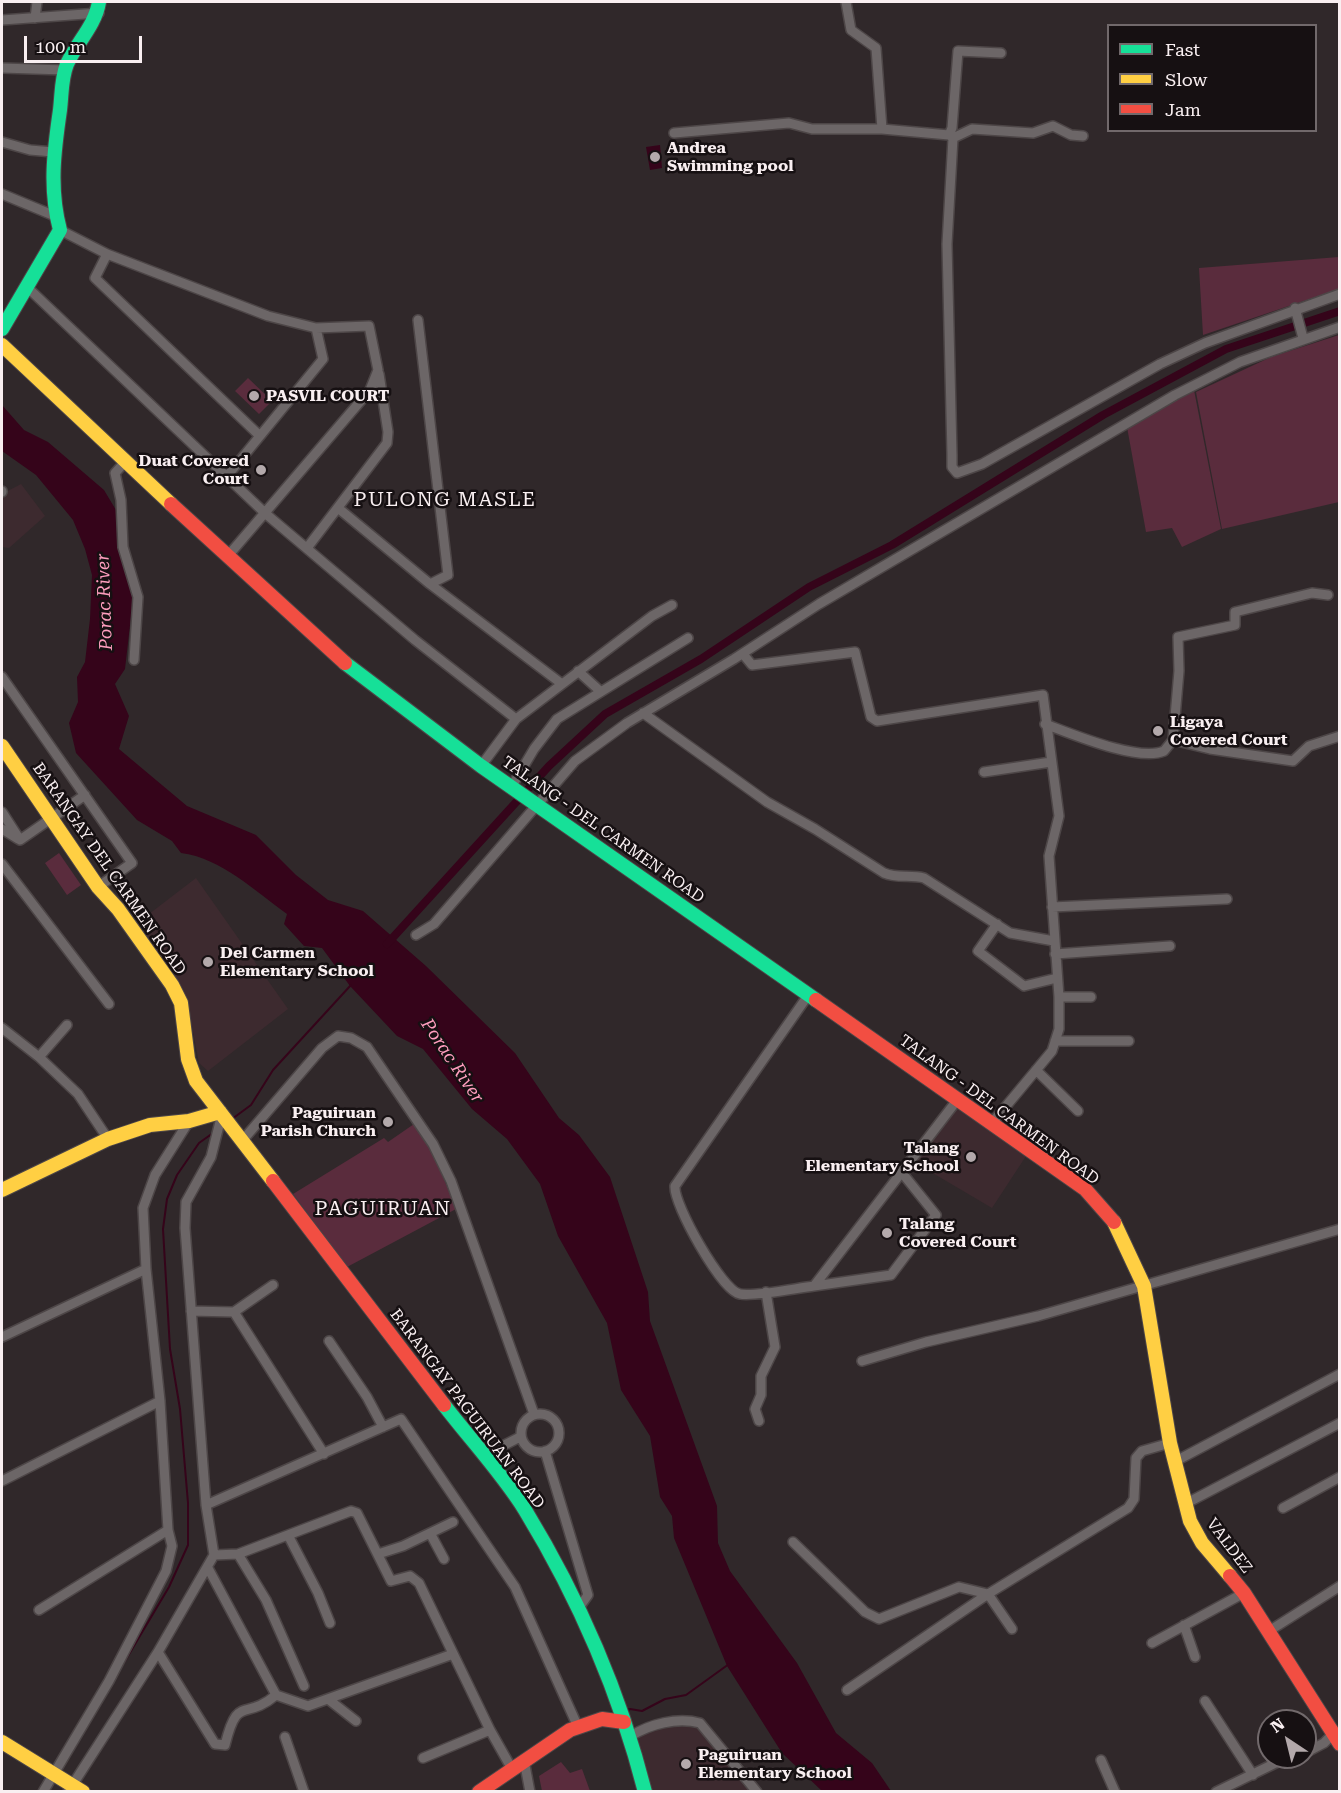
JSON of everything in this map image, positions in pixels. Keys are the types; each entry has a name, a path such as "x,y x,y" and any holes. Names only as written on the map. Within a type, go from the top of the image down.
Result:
{"street":[{"path":"35,18 37,2"},
{"path":"846,2 851,30 876,48 882,129"},
{"path":"2,20 35,18 99,7"},
{"path":"2,329 27,287 58,223 53,152 65,70 99,7"},
{"path":"1001,53 958,51 951,137 947,244 952,467 957,473 982,464 1160,364 1205,343 1296,312 1340,294"},
{"path":"2,68 65,70"},
{"path":"674,133 789,123 812,129 882,129 951,137 972,129 1033,133 1053,126 1071,135 1083,136"},
{"path":"2,142 30,150 53,152"},
{"path":"2,194 58,223 107,254 268,316 316,328 369,326 388,432 387,443 307,548"},
{"path":"107,254 95,278 260,436"},
{"path":"27,287 228,475 266,514 415,640 516,719"},
{"path":"1296,312 1302,335"},
{"path":"418,320 448,575 430,584"},
{"path":"416,935 434,924 535,802 591,747 643,713 743,654 819,604 1165,400 1240,362 1302,335 1340,327"},
{"path":"228,475 323,358 316,328"},
{"name":"TALANG - DEL CARMEN ROAD","path":"2,345 227,557 354,672 481,766 516,788 1085,1189 1119,1227 1144,1286 1154,1344"},
{"path":"227,557 370,390 378,370"},
{"path":"125,462 115,472 121,500 123,547 138,597 134,660"},
{"path":"338,508 430,584 562,684"},
{"path":"1045,724 1146,754 1164,751 1173,740 1179,671 1178,638 1235,625 1235,612 1312,593 1328,595"},
{"path":"481,766 516,719 652,616 672,605"},
{"path":"516,788 534,749 557,719 688,638"},
{"path":"743,654 752,665 855,652 871,717 877,721 1043,695 1045,724 1059,816 1049,856 1059,997 1059,1029 1052,1051 992,1123"},
{"path":"578,671 600,691"},
{"path":"2,677 132,863 98,887"},
{"path":"643,713 767,802 815,829 884,873 893,877 924,878 1010,933 1054,941"},
{"path":"1173,740 1210,749 1293,761 1309,746 1340,736"},
{"name":"BARANGAY DEL CARMEN ROAD","path":"2,746 98,887 117,909 172,985 181,1004 188,1059 196,1081 239,1136"},
{"path":"984,772 1051,762"},
{"path":"20,840 85,795"},
{"path":"2,812 20,840"},
{"path":"2,829 20,840"},
{"path":"2,864 109,1004"},
{"path":"1053,908 1227,899"},
{"path":"997,924 978,951 1024,986 1057,978"},
{"path":"1055,954 1170,946"},
{"path":"809,994 675,1186 674,1194 687,1221 729,1289 741,1295 891,1275 936,1215 903,1174"},
{"path":"1059,997 1090,997"},
{"path":"39,1057 67,1026"},
{"path":"2,1029 39,1057 78,1094 108,1139"},
{"path":"239,1136 322,1048 338,1036 351,1038 367,1047 433,1144 451,1181 534,1414"},
{"path":"1055,1041 1129,1041"},
{"path":"1036,1070 1078,1111"},
{"path":"814,1287 903,1174 958,1099"},
{"path":"2,1190 108,1139 150,1125 222,1117 211,1157 186,1202 184,1228 206,1506 214,1555 158,1652 73,1788 54,1773 2,1742"},
{"path":"43,1791 109,1681 166,1571 172,1546 168,1530 160,1401 146,1269 143,1208 155,1175 189,1121"},
{"name":"BARANGAY PAGUIRUAN ROAD","path":"239,1136 524,1509 578,1609 631,1736 645,1791"},
{"path":"862,1361 1144,1286 1340,1229"},
{"path":"2,1337 146,1269"},
{"path":"191,1311 234,1312 273,1285"},
{"path":"759,1421 755,1409 761,1395 761,1376 774,1347 766,1292"},
{"path":"234,1312 324,1455"},
{"path":"329,1341 367,1397 383,1427"},
{"name":"VALDEZ","path":"1154,1344 1170,1443 1190,1521 1202,1543 1244,1593 1336,1739"},
{"path":"1174,1462 1340,1374"},
{"path":"2,1481 160,1401"},
{"path":"534,1414 549,1416 558,1427 557,1442 545,1451 530,1450 520,1437 523,1423 534,1414"},
{"path":"206,1506 401,1419 491,1548 515,1587 578,1727"},
{"path":"1185,1504 1340,1423"},
{"path":"483,1456 520,1437"},
{"path":"847,1690 988,1594 1128,1508 1134,1499 1136,1458 1142,1451 1170,1443"},
{"path":"545,1451 588,1595 578,1609"},
{"path":"1283,1508 1340,1478"},
{"path":"214,1555 238,1554 351,1511 361,1518 391,1581 410,1576 419,1583 490,1730 518,1764 530,1791"},
{"path":"378,1554 453,1522"},
{"path":"39,1610 168,1530"},
{"path":"430,1533 444,1559"},
{"path":"288,1535 318,1593 330,1623"},
{"path":"793,1542 865,1612 879,1619 959,1587 988,1594 1012,1629"},
{"path":"238,1554 266,1600 304,1686"},
{"path":"208,1568 276,1695 308,1706 453,1654"},
{"path":"1269,1631 1340,1586"},
{"path":"1152,1643 1244,1593"},
{"path":"1184,1625 1195,1657"},
{"path":"158,1652 215,1744 225,1745 231,1720 238,1711 264,1705 276,1695"},
{"path":"328,1699 356,1721"},
{"path":"1205,1701 1253,1775"},
{"path":"479,1791 578,1727 602,1719 624,1722"},
{"path":"631,1736 644,1728 668,1722 700,1723 757,1791"},
{"path":"423,1758 490,1730"},
{"path":"285,1737 304,1791"},
{"path":"1317,1747 1336,1739"},
{"path":"1101,1760 1114,1791"},
{"path":"1216,1791 1265,1769"}],"shaded area":[{"path":"1339,257 1339,289 1203,335 1199,268"},
{"path":"1339,335 1339,502 1222,529 1196,392 1271,357"},
{"name":"PASVIL COURT","path":"248,378 272,401 259,414 235,391"},
{"path":"1194,390 1221,529 1182,547 1172,528 1146,532 1127,427"},
{"path":"21,484 45,516 9,548 2,547 2,494"},
{"path":"59,853 81,885 67,895 45,863"},
{"name":"Del Carmen Elementary School","path":"196,878 288,1009 208,1071 199,1063 187,1000 136,924"},
{"name":"Talang Elementary School","path":"957,1104 1028,1153 992,1208 914,1162"},
{"path":"414,1124 431,1147 456,1209 347,1267 293,1194 384,1138 388,1142"},
{"name":"Paguiruan Elementary School","path":"676,1724 693,1725 702,1731 753,1791 648,1791 635,1736"},
{"path":"561,1762 570,1773 582,1769 590,1791 542,1791 539,1776"}],"water":[{"name":"Andrea Swimming pool","path":"660,145 662,168 650,170 646,147"},
{"name":"Porac River","path":"2,405 24,430 48,442 104,490 116,510 120,551 133,599 125,669 115,684 129,716 119,749 187,806 256,835 296,875 328,900 363,911 426,966 515,1053 559,1118 579,1135 610,1177 648,1292 650,1321 717,1506 718,1543 730,1571 797,1663 836,1733 872,1763 891,1791 822,1791 782,1753 727,1666 674,1538 672,1516 660,1497 650,1436 621,1390 607,1323 558,1236 540,1184 507,1139 472,1109 423,1049 397,1036 350,986 322,948 304,946 284,924 287,914 224,868 196,856 181,853 172,841 137,820 76,753 69,723 78,702 77,677 85,662 92,575 85,549 73,520 36,475 2,451"}],"waterway":[{"path":"387,944 549,766 605,714 701,659 809,587 892,545 1103,415 1226,349 1340,311"},
{"path":"232,1119 251,1105 273,1070 351,985"},
{"path":"116,1676 169,1587 188,1545 188,1503 180,1409 170,1349 163,1229 167,1199 177,1175 199,1143 213,1133"},
{"path":"626,1711 630,1709 642,1711 665,1699 686,1695 729,1664"}],"traffic: fast":[{"path":"2,329 60,230 55,200 54,170 63,81 67,64 94,19 99,2"},
{"path":"345,663 481,766 816,1000"},
{"path":"444,1405 516,1496 563,1577 610,1683 645,1792"}],"traffic: slow":[{"path":"2,345 171,504"},
{"path":"2,746 98,887 118,909 172,985 181,1003 188,1059 196,1081 273,1181"},
{"path":"2,1190 108,1139 150,1125 189,1121 220,1112"},
{"path":"1114,1222 1144,1286 1170,1443 1190,1521 1202,1543 1230,1576"},
{"path":"2,1742 83,1792"}],"traffic: jam":[{"path":"171,504 345,663"},
{"path":"816,1000 1085,1189 1114,1222"},
{"path":"273,1181 444,1405"},
{"path":"1230,1576 1244,1593 1340,1744"},
{"path":"479,1792 570,1730 602,1719 624,1722"}],"place":[{"name":"Andrea Swimming pool","path":"655,157"},
{"name":"PASVIL COURT","path":"254,396"},
{"name":"Duat Covered Court","path":"261,470"},
{"name":"Ligaya Covered Court","path":"1158,731"},
{"name":"Del Carmen Elementary School","path":"208,962"},
{"name":"Paguiruan Parish Church","path":"388,1122"},
{"name":"Talang Elementary School","path":"971,1157"},
{"name":"Talang Covered Court","path":"887,1233"},
{"name":"Paguiruan Elementary School","path":"686,1764"}],"district":[{"name":"PULONG MASLE","path":"445,500"},
{"name":"PAGUIRUAN","path":"383,1209"}]}
